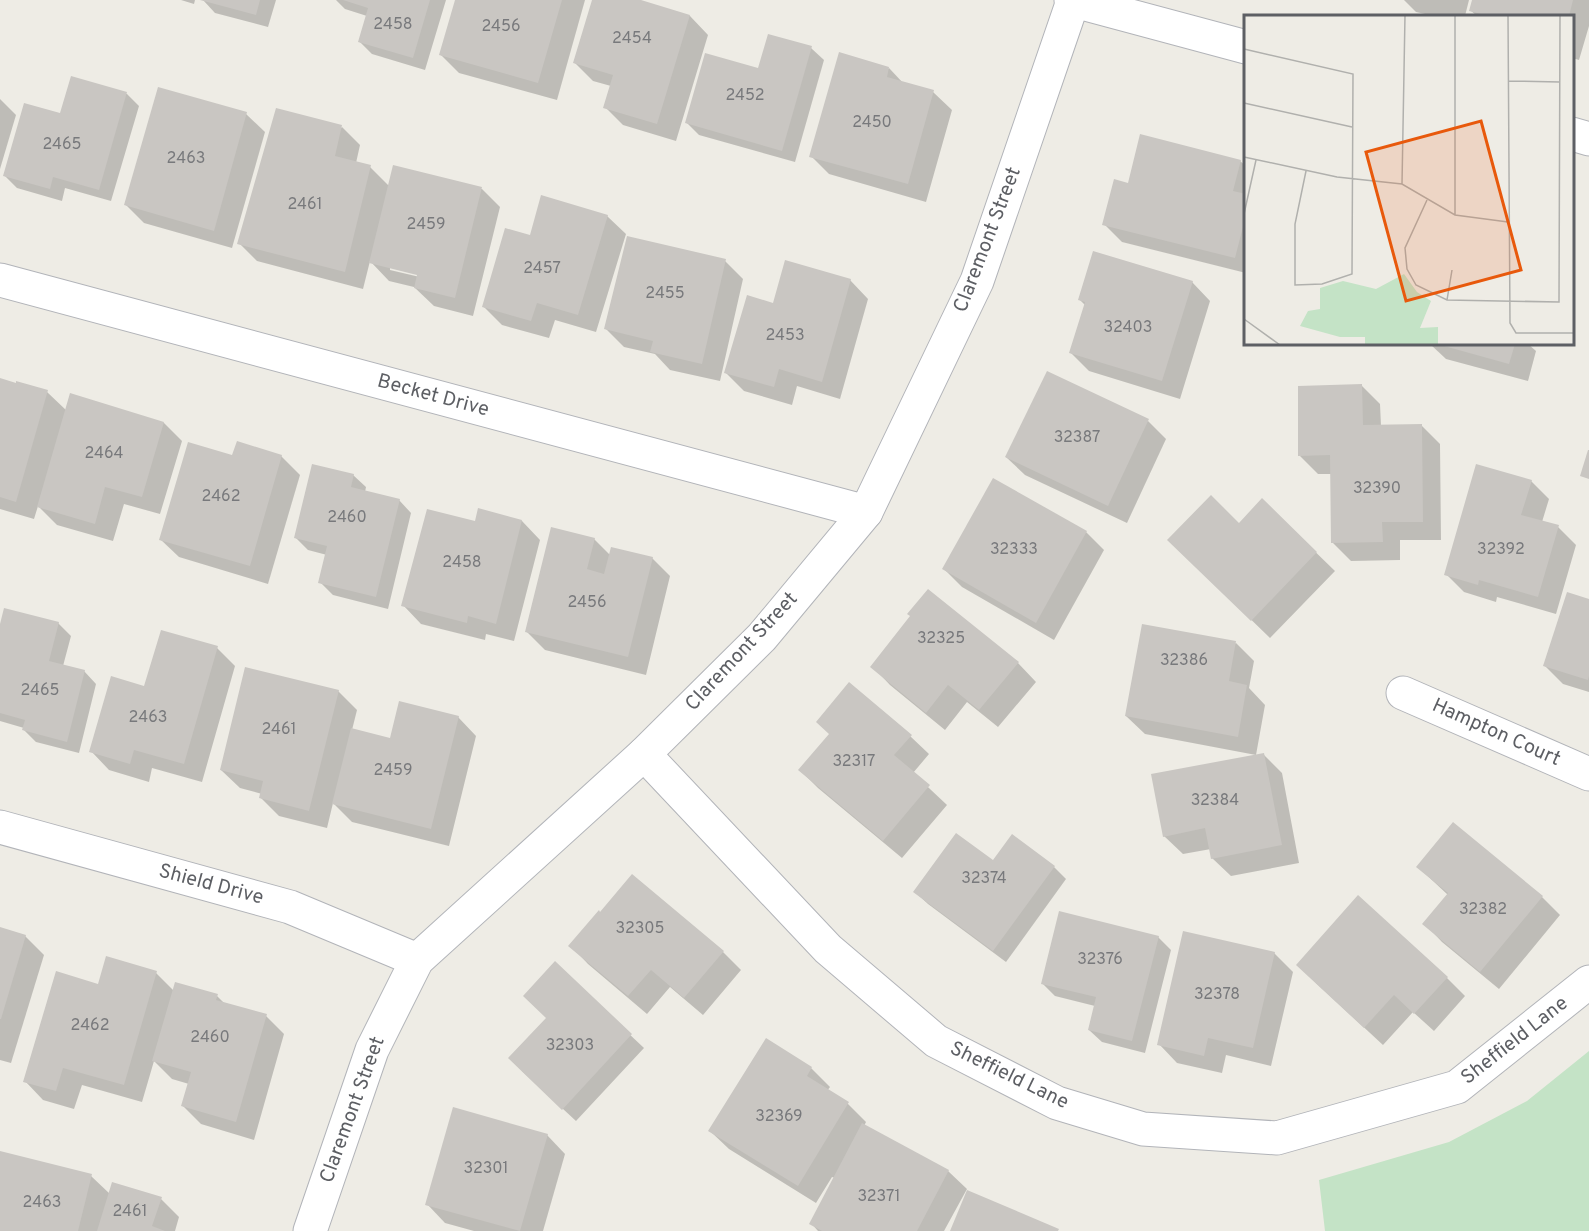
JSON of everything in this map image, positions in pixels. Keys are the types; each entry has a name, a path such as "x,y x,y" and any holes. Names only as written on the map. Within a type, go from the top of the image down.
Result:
{"street":[{"path":"1072,0 1244,47"},
{"name":"Claremont Street","path":"310,1231 372,1050 417,960 644,754 762,637 866,512 977,281 1072,0"},
{"path":"1574,135 1589,139"},
{"name":"Becket Drive","path":"0,280 866,512"},
{"name":"Hampton Court","path":"1403,693 1589,774"},
{"name":"Sheffield Lane","path":"644,754 828,949 936,1041 1057,1103 1143,1129 1277,1138 1457,1087 1589,982"},
{"name":"Shield Drive","path":"0,827 290,907 417,960"}],"green space":[{"path":"1589,1051 1589,1231 1325,1231 1319,1180 1449,1142 1527,1101"}],"building":[{"path":"200,0 260,0 256,15"},
{"path":"343,0 430,0 413,58 358,42 368,8"},
{"path":"455,0 562,0 538,83 439,55"},
{"path":"592,0 641,0 690,15 657,124 603,108 613,75 573,63"},
{"path":"1472,0 1573,0 1569,15 1485,15 1469,11"},
{"path":"768,34 812,46 782,151 685,123 705,53 758,68"},
{"path":"839,52 889,67 887,77 934,90 908,184 809,157"},
{"path":"71,76 127,92 99,190 53,177 50,189 3,176 24,103 60,113"},
{"path":"158,87 247,112 214,231 124,205"},
{"path":"276,108 342,125 335,156 371,165 345,272 237,244"},
{"path":"1140,134 1241,160 1233,191 1244,194 1244,223 1235,258 1102,225 1114,179 1128,183"},
{"path":"393,165 482,187 455,298 414,288 417,275 369,263"},
{"path":"541,195 608,215 578,315 537,303 531,321 482,307 505,228 530,235"},
{"path":"627,236 726,259 702,364 650,352 653,341 604,329"},
{"path":"1093,251 1193,281 1162,381 1069,353 1085,302 1078,300"},
{"path":"785,260 851,279 822,382 779,369 774,387 724,373 747,295 773,303"},
{"path":"1441,345 1515,345 1509,364"},
{"path":"1047,371 1149,419 1108,506 1005,457"},
{"path":"0,378 48,390 16,502 0,497"},
{"path":"1362,384 1363,425 1422,424 1423,522 1382,522 1383,542 1331,543 1330,455 1298,456 1298,386"},
{"path":"70,393 164,422 142,497 105,487 95,524 37,507"},
{"path":"237,441 282,455 250,566 159,540 188,442 232,455"},
{"path":"1589,450 1589,479 1580,476"},
{"path":"312,464 354,474 351,487 400,499 376,597 318,583 327,546 294,538"},
{"path":"1476,464 1532,480 1521,515 1559,525 1538,597 1479,580 1478,585 1444,575"},
{"path":"993,478 1087,531 1036,623 942,569"},
{"path":"1211,495 1239,523 1262,498 1317,552 1251,621 1167,540"},
{"path":"478,508 522,520 496,624 468,616 467,623 401,606 427,509 475,521"},
{"path":"551,527 595,538 587,569 604,574 611,547 653,557 628,657 525,632"},
{"path":"928,589 1019,662 979,710 948,685 926,713 870,667 910,616 907,614"},
{"path":"1567,592 1589,599 1588,680 1543,666"},
{"path":"4,608 59,622 49,661 85,670 67,742 22,730 25,720 0,713 0,624"},
{"path":"1142,624 1236,641 1229,681 1247,685 1238,737 1125,716"},
{"path":"161,630 218,646 184,764 134,750 130,764 89,752 111,676 144,686"},
{"path":"245,667 339,690 309,811 259,798 263,781 220,770"},
{"path":"849,682 912,735 894,755 930,785 883,841 798,770 829,734 816,722"},
{"path":"399,701 459,716 431,829 332,804 351,728 390,738"},
{"path":"1264,753 1282,845 1211,859 1205,828 1163,837 1151,774"},
{"path":"1453,822 1543,896 1480,972 1422,924 1448,893 1416,867"},
{"path":"956,833 993,860 1012,834 1055,866 993,951 913,892"},
{"path":"632,874 724,951 684,998 651,970 628,996 568,946"},
{"path":"1358,895 1448,977 1414,1014 1394,995 1364,1028 1296,965"},
{"path":"1059,911 1159,936 1132,1041 1088,1030 1096,997 1041,984"},
{"path":"0,927 26,935 1,1019 0,1019"},
{"path":"1183,931 1275,952 1253,1048 1208,1038 1204,1056 1157,1045"},
{"path":"106,956 157,971 124,1085 63,1068 56,1091 23,1082 56,971 98,984"},
{"path":"555,961 632,1034 562,1110 508,1058 546,1018 523,996"},
{"path":"175,982 218,994 216,1000 267,1014 236,1122 181,1106 191,1072 152,1061"},
{"path":"766,1038 812,1067 807,1076 849,1102 798,1186 708,1131"},
{"path":"453,1107 548,1134 520,1231 425,1205"},
{"path":"862,1123 949,1170 917,1231 822,1231 809,1224"},
{"path":"0,1151 92,1174 78,1231 0,1231"},
{"path":"112,1182 162,1197 152,1226 165,1231 97,1231"},
{"path":"967,1190 1059,1229 1058,1231 950,1231"}]}
